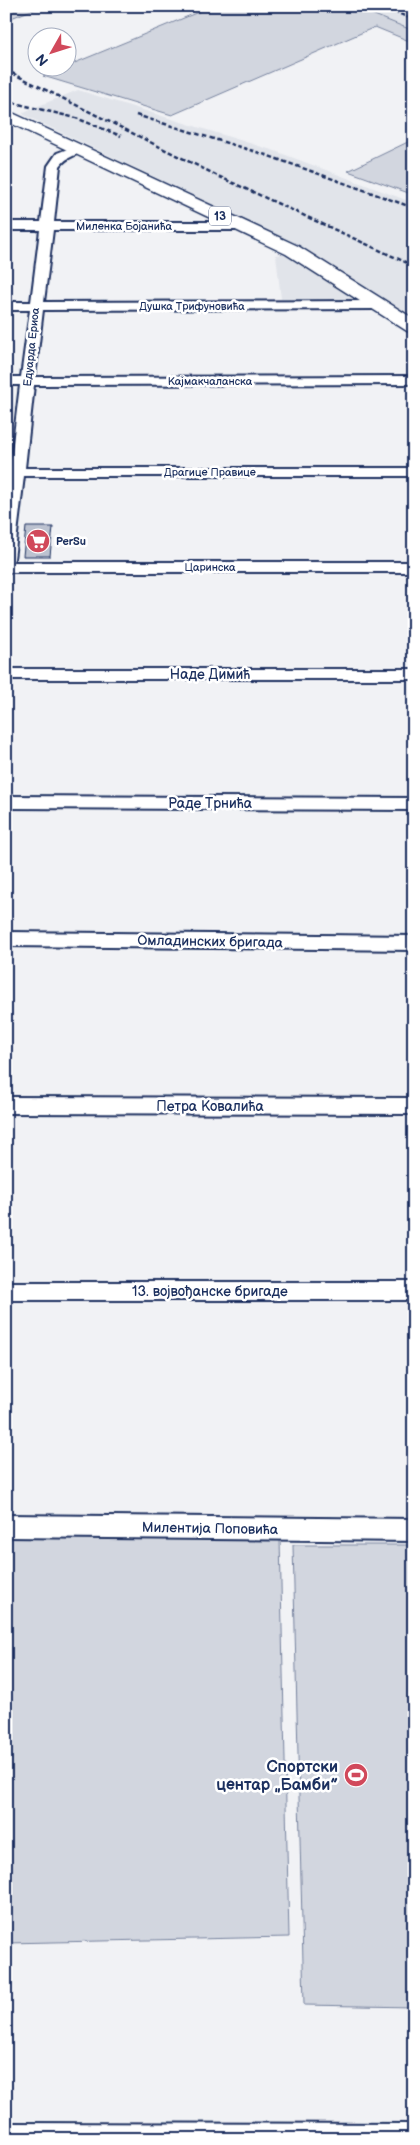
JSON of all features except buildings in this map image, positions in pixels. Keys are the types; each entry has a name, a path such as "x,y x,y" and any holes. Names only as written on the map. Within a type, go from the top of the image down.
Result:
{"main road":[{"name":"13","path":"10,119 78,148 292,250 414,327"}],"street":[{"name":"Едуарда Ериоа","path":"6,559 12,472 28,381 54,166 61,156 78,148"},
{"name":"Миленка Бојанића","path":"6,226 242,226"},
{"name":"Душка Трифуновића","path":"6,306 378,305"},
{"name":"Кајмакчаланска","path":"6,381 414,380"},
{"name":"Драгице Правице","path":"12,472 414,472"},
{"name":"Царинска","path":"6,567 414,567"},
{"name":"Наде Димић","path":"6,674 414,674"},
{"name":"Раде Трнића","path":"6,802 414,804"},
{"name":"Омладинских бригада","path":"6,939 414,943"},
{"name":"Петра Ковалића","path":"6,1105 414,1106"},
{"name":"13. војвођанске бригаде","path":"6,1291 414,1291"},
{"name":"Милентија Поповића","path":"6,1526 414,1530"},
{"path":"6,2137 414,2138"}],"shaded area":[{"path":"6,6 42,6 6,20"},
{"path":"213,6 352,6 414,31 414,43 375,27 172,115 50,78 78,78 78,62"},
{"path":"352,6 414,6 414,31"},
{"path":"78,90 275,151 414,203 414,317 306,249 23,113"},
{"path":"414,139 414,195 348,171"},
{"path":"290,253 362,298 357,300 281,299 276,255"},
{"path":"6,1538 280,1539 289,1937 6,1943"},
{"name":"Спортски центар „Бамби”","path":"293,1545 414,1545 414,2007 304,2005"}],"railway":[{"path":"381,6 414,20"},
{"path":"6,70 220,177 414,266"},
{"path":"6,101 76,118 121,136"},
{"path":"136,115 266,155 414,208"}],"place":[{"name":"PerSu","path":"38,541"},
{"name":"Спортски центар „Бамби”","path":"356,1775"}]}
